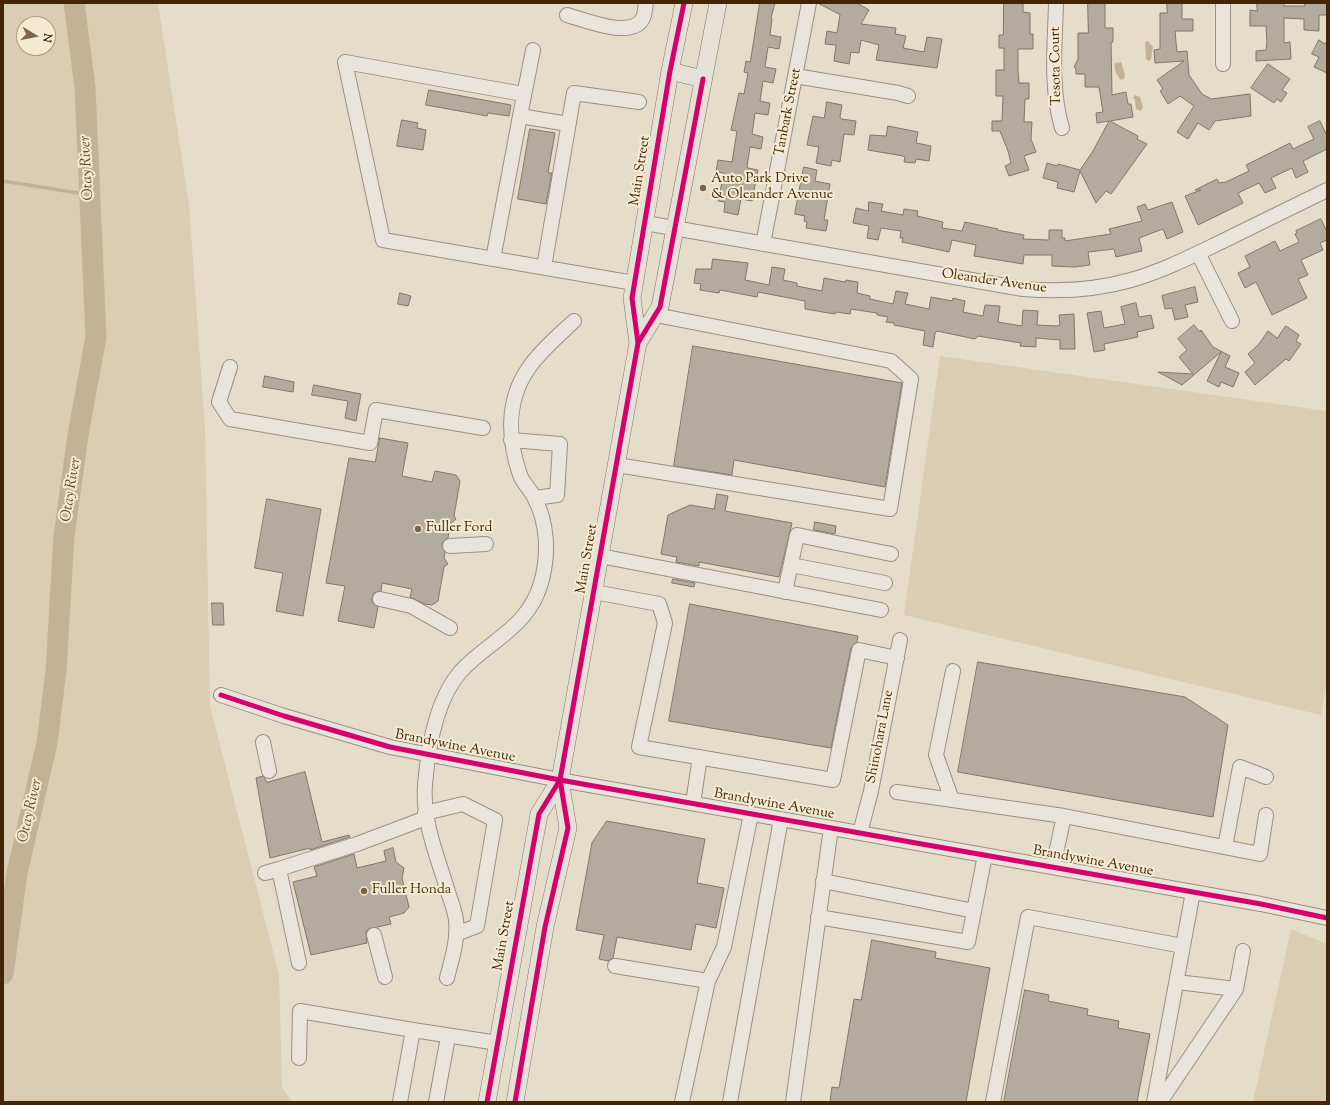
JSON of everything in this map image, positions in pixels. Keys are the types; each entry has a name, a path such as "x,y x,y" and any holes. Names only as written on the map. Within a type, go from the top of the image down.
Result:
{"main road":[{"name":"Main Street","path":"515,1102 545,927 568,828 560,780 638,343 632,298 634,283 670,71 684,3"},
{"name":"Main Street","path":"638,343 660,307 718,3"},
{"path":"670,71 703,79"},
{"name":"Main Street","path":"487,1102 539,814 560,780"}],"street":[{"path":"567,15 620,29 633,28 643,19 646,3"},
{"name":"Tanbark Street","path":"763,244 809,3"},
{"name":"Tesota Court","path":"1056,3 1054,85 1057,110 1062,128"},
{"path":"1223,3 1223,64"},
{"path":"493,259 523,94 533,50"},
{"path":"523,94 345,62 383,240 634,283"},
{"path":"795,76 898,93 908,96"},
{"path":"544,267 574,93 639,102"},
{"path":"520,116 568,124"},
{"name":"Oleander Avenue","path":"645,224 1023,289 1050,291 1100,286 1132,280 1198,253 1327,190"},
{"path":"1198,253 1232,321"},
{"path":"616,465 890,509 911,379 890,361 656,314"},
{"path":"447,978 456,946 456,919 425,815 424,785 429,753 440,707 455,679 469,664 510,631 526,614 541,584 547,555 545,533 535,498 521,477 511,440 511,415 517,392 528,369 574,321"},
{"path":"230,367 219,402 230,418 370,443 376,410 483,428"},
{"path":"511,440 560,444 557,495 535,498"},
{"path":"785,592 797,535 891,554"},
{"path":"450,546 486,544"},
{"path":"600,556 881,610"},
{"path":"791,565 885,582"},
{"path":"594,592 659,604 665,623 639,747 833,780 859,650 897,658"},
{"path":"380,599 411,606 450,628"},
{"name":"Shinohara Lane","path":"860,833 871,791 900,640"},
{"path":"952,800 936,754 953,671"},
{"name":"Brandywine Avenue","path":"221,695 390,747 429,753 560,780 1193,892 1327,918"},
{"path":"263,742 269,772"},
{"path":"694,803 700,758"},
{"path":"1226,847 1240,767 1266,777"},
{"path":"897,792 1064,816 1260,854 1266,815"},
{"path":"265,873 357,844 425,815 464,804 495,820 477,926 456,934"},
{"path":"682,1102 708,981 724,947 751,814"},
{"path":"1053,867 1064,816"},
{"path":"730,1102 781,819"},
{"path":"793,1102 830,828"},
{"path":"818,917 968,942 985,855"},
{"path":"279,869 300,963"},
{"path":"823,881 974,911"},
{"path":"1154,1102 1193,892"},
{"path":"993,1102 1028,917 1184,946"},
{"path":"374,935 385,977"},
{"path":"1160,1102 1236,989 1243,951"},
{"path":"615,966 708,981"},
{"path":"1177,982 1236,989"},
{"path":"299,1058 300,1011 448,1037 498,1043"},
{"path":"400,1102 413,1030"},
{"path":"436,1102 448,1037"}],"shaded area":[{"path":"3,3 158,3 189,205 205,429 210,706 279,975 282,1087 292,1102 3,1102"},
{"path":"1148,41 1153,47 1151,59 1149,61 1146,59 1145,42"},
{"path":"1121,62 1125,75 1124,79 1121,80 1116,72 1115,63"},
{"path":"1135,95 1140,97 1143,107 1141,111 1136,109 1135,100 1133,98"},
{"path":"940,356 1327,411 1327,681 1321,715 904,615"},
{"path":"1291,929 1327,944 1327,1102 1253,1102"}],"building":[{"path":"760,3 775,3 771,18 770,35 781,37 779,49 768,47 765,67 776,69 773,83 763,81 760,101 770,103 768,115 755,113 752,134 763,137 761,149 750,147 747,166 748,168 758,170 752,201 741,199 738,215 724,212 725,202 718,201 724,173 716,172 718,160 732,162 737,131 731,130 739,93 744,94 748,73 744,72 746,61 750,62"},
{"path":"818,3 857,3 869,10 861,24 896,28 895,34 906,36 903,48 924,52 927,37 942,39 937,68 876,60 879,45 861,40 859,53 851,52 849,64 834,61 836,45 825,44 827,31 837,33 840,15"},
{"path":"1004,3 1023,3 1023,12 1030,13 1030,34 1033,34 1033,49 1018,49 1018,70 1019,83 1029,83 1029,99 1025,99 1024,122 1032,122 1031,139 1036,152 1024,156 1029,170 1009,176 1005,166 1011,163 1008,151 1000,131 992,131 992,121 1002,121 1003,96 996,96 996,70 1004,70 1004,48 999,48 999,35 1003,35"},
{"path":"1088,3 1105,3 1105,28 1113,28 1113,42 1111,42 1112,95 1126,92 1128,104 1131,104 1133,117 1110,121 1138,136 1137,139 1147,144 1111,194 1106,191 1096,203 1080,171 1074,192 1057,188 1058,182 1043,178 1047,163 1057,166 1058,164 1080,170 1093,151 1109,121 1097,123 1096,113 1103,112 1099,87 1085,87 1085,74 1076,74 1076,69 1074,67 1078,59 1078,33 1088,33"},
{"path":"1167,3 1182,3 1182,19 1193,19 1193,31 1175,31 1177,52 1187,51 1189,75 1202,94 1211,99 1250,94 1251,116 1215,121 1209,130 1198,123 1188,139 1177,132 1194,106 1180,96 1168,104 1160,91 1163,89 1157,80 1184,61 1155,63 1154,50 1160,49 1160,13 1167,13"},
{"path":"1257,3 1284,3 1284,6 1305,6 1304,4 1310,3 1327,3 1327,15 1319,15 1319,31 1304,30 1304,19 1284,18 1284,43 1290,42 1291,59 1256,61 1256,51 1266,50 1267,43 1266,26 1250,26 1250,10 1257,11"},
{"path":"1319,40 1325,44 1327,41 1327,73 1314,67 1319,57 1312,54"},
{"path":"1268,64 1290,79 1282,90 1287,93 1281,102 1277,99 1274,103 1251,88"},
{"path":"429,90 511,105 509,116 488,113 487,116 426,105"},
{"path":"827,102 842,105 841,119 856,121 854,135 844,134 840,162 832,160 831,166 816,163 819,147 807,145 813,116 824,118"},
{"path":"402,120 418,123 417,128 426,130 423,150 397,146"},
{"path":"1320,121 1327,136 1327,149 1303,161 1308,172 1296,178 1292,168 1271,178 1276,188 1265,193 1259,183 1238,193 1243,203 1198,225 1185,196 1201,190 1195,190 1217,179 1219,183 1226,182 1249,171 1246,165 1290,143 1293,149 1314,139 1308,127"},
{"path":"888,126 918,132 916,143 931,146 929,161 916,159 915,163 904,162 905,157 903,156 868,150 870,135 886,136"},
{"path":"530,129 555,133 548,173 552,173 546,204 518,199"},
{"path":"804,167 817,170 815,181 830,184 824,220 828,220 826,231 806,228 807,222 804,221 805,216 795,214"},
{"path":"869,202 883,204 881,211 903,215 904,209 918,211 917,216 943,222 942,228 962,231 965,222 1024,235 1023,239 1049,240 1049,230 1062,230 1062,238 1065,238 1065,241 1111,234 1109,229 1142,221 1137,207 1145,204 1148,210 1172,202 1183,232 1167,239 1163,229 1139,238 1142,251 1116,257 1114,249 1088,252 1090,265 1075,267 1052,266 1052,255 1024,255 1023,264 974,256 976,245 952,240 949,252 902,242 903,238 900,238 901,231 881,228 878,240 867,238 869,226 853,223 856,208 868,211"},
{"path":"1321,219 1327,232 1327,240 1320,243 1323,250 1301,260 1308,275 1298,279 1307,298 1272,315 1256,282 1245,288 1238,273 1250,267 1245,256 1275,241 1280,251 1299,242 1295,234 1297,233 1296,231"},
{"path":"713,259 748,263 745,280 769,285 772,267 785,269 783,280 797,283 797,286 822,291 824,278 845,282 846,280 858,282 857,293 870,296 870,299 893,304 896,291 908,293 905,304 929,309 931,297 952,301 953,298 965,301 963,312 983,316 985,305 1000,306 998,322 1022,326 1023,310 1038,311 1037,325 1057,326 1060,325 1059,315 1074,314 1075,349 1060,349 1060,340 1036,338 1036,347 1020,346 1021,343 978,336 975,339 937,331 935,333 933,347 923,345 925,331 886,322 888,317 877,315 877,313 851,309 850,314 836,312 835,314 805,309 805,301 758,292 757,297 720,290 719,293 700,290 701,284 694,283 696,269 711,269"},
{"path":"1195,287 1198,302 1185,305 1188,317 1175,320 1172,308 1165,309 1162,296"},
{"path":"400,293 411,296 408,306 398,304"},
{"path":"1136,303 1139,317 1151,315 1154,328 1137,332 1138,337 1104,344 1105,350 1094,352 1087,313 1101,311 1104,328 1125,324 1121,307"},
{"path":"1194,325 1200,332 1201,330 1213,347 1230,356 1225,367 1239,373 1233,387 1221,382 1219,387 1207,381 1221,352 1182,385 1158,372 1193,374 1179,357 1187,350 1178,339"},
{"path":"1286,326 1299,335 1296,341 1301,344 1289,361 1286,359 1255,385 1245,372 1255,363 1248,354 1259,344 1268,331 1277,338"},
{"path":"693,346 902,383 885,487 734,460 732,475 674,466"},
{"path":"265,376 294,382 293,392 263,387"},
{"path":"314,385 361,394 356,421 345,418 348,401 312,395"},
{"path":"380,438 408,443 402,476 432,482 435,471 456,475 460,481 454,516 456,519 450,524 448,538 443,542 442,546 445,553 444,558 448,564 444,567 438,601 432,605 425,604 410,597 412,589 382,583 381,591 374,593 372,598 372,602 378,607 374,628 338,621 345,586 326,583 349,458 375,462"},
{"path":"717,494 728,496 725,511 792,523 779,577 699,562 699,566 676,562 677,557 661,554 668,515 690,505 714,509"},
{"path":"267,499 321,509 303,616 276,611 283,573 255,568"},
{"path":"815,522 836,526 835,534 814,530"},
{"path":"673,579 695,583 694,587 672,583"},
{"path":"212,603 223,603 224,625 213,625"},
{"path":"690,604 858,636 857,642 851,648 831,748 669,721"},
{"path":"978,662 1185,697 1228,725 1213,817 958,772"},
{"path":"305,772 322,842 349,835 350,837 310,850 310,848 270,858 256,778 263,776 267,782"},
{"path":"607,821 705,839 697,883 724,888 716,928 696,924 691,950 617,937 613,958 608,961 599,959 604,935 576,930 592,843"},
{"path":"393,848 396,862 404,868 402,878 409,907 404,913 389,917 391,924 368,929 366,933 367,943 311,955 293,882 317,876 314,867 354,854 357,868 386,861 384,851"},
{"path":"872,940 936,952 935,958 990,968 966,1102 830,1102 832,1087 839,1088 854,999 861,1000"},
{"path":"1025,990 1049,995 1048,1001 1088,1009 1087,1015 1119,1021 1118,1028 1150,1034 1137,1102 1004,1102"}],"waterway":[{"name":"Otay River","path":"3,974 17,873 47,743 56,671 64,536 78,435 96,337 85,87 74,3"},
{"path":"3,181 90,195"}],"cycle path":[{"path":"515,1102 545,927 568,828 560,780 638,343 632,298 670,71 684,3"},
{"path":"638,343 660,307 703,79"},
{"path":"221,695 284,716 390,747 560,780 1261,904 1327,918"},
{"path":"487,1102 539,814 560,780"}],"place":[{"name":"Auto Park Drive & Oleander Avenue","path":"703,188"},
{"name":"Fuller Ford","path":"418,529"},
{"name":"Fuller Honda","path":"364,891"}]}
